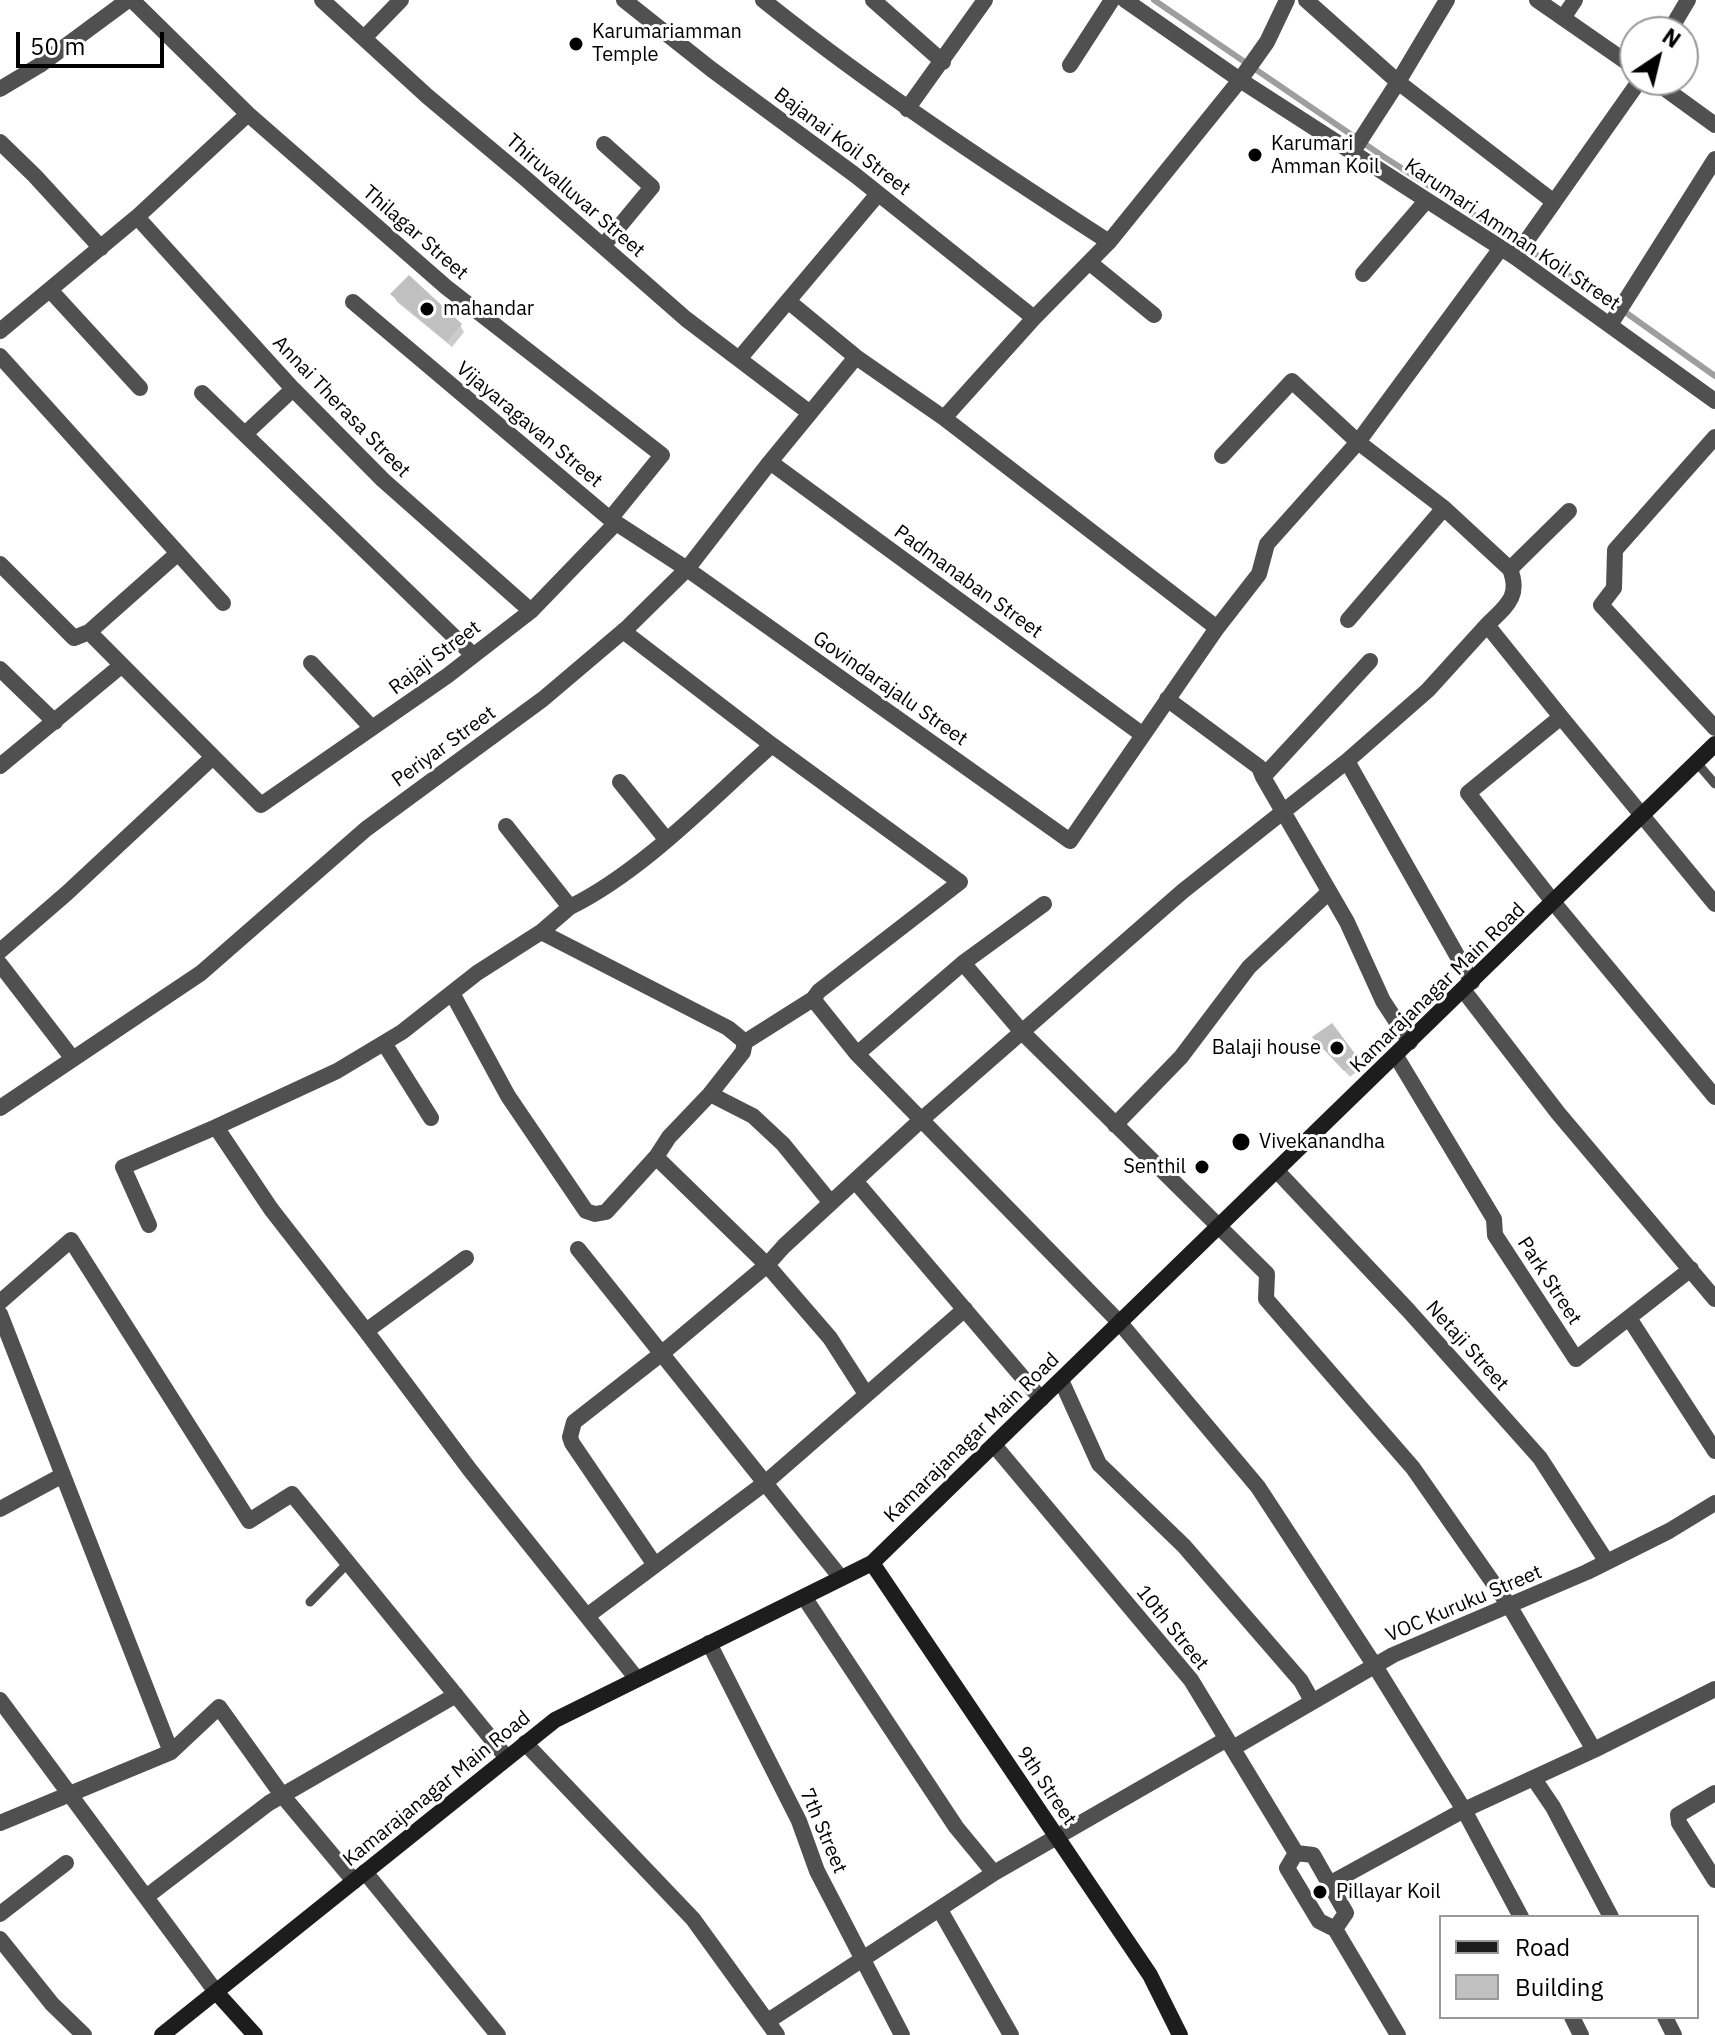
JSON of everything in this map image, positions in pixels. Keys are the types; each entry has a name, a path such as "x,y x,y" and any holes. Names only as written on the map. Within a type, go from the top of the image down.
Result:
{"main road":[{"name":"Kamarajanagar Main Road","path":"162,2035 555,1720 872,1563 1715,744"},
{"name":"9th Street","path":"872,1563 1150,1975 1180,2035"},
{"path":"216,1992 255,2035"}],"street":[{"path":"0,89 40,65 130,0"},
{"name":"Thilagar Street","path":"130,0 248,114 446,287 662,455 613,521"},
{"name":"Thiruvalluvar Street","path":"322,0 427,96 686,319 810,413"},
{"path":"365,37 401,0"},
{"name":"Bajanai Koil Street","path":"624,0 1034,318"},
{"path":"763,0 834,57 955,143 1109,242"},
{"path":"873,0 943,62"},
{"path":"907,109 985,0"},
{"path":"1070,65 1112,0"},
{"name":"Karumari Amman Koil Street","path":"1125,0 1354,150 1426,201 1612,320 1712,393"},
{"path":"944,418 1034,318 1109,242 1243,76 1267,42 1287,0"},
{"path":"1306,0 1394,89 1554,202"},
{"path":"1354,150 1447,0"},
{"path":"1537,0 1619,57"},
{"path":"1563,18 1575,0"},
{"path":"1143,735 1217,628 1259,574 1267,544 1358,442 1508,252 1527,241 1629,96"},
{"path":"1675,96 1715,125"},
{"path":"0,331 137,217 248,114"},
{"path":"0,142 101,248"},
{"path":"603,246 652,187 604,144"},
{"path":"1612,320 1715,159"},
{"path":"739,359 878,194"},
{"path":"1363,274 1426,201"},
{"name":"Annai Therasa Street","path":"137,217 293,389 383,480 531,611"},
{"path":"1090,263 1154,315"},
{"path":"50,290 140,388"},
{"path":"788,301 856,357 944,418 1217,628"},
{"name":"Vijayaragavan Street","path":"353,302 613,521 687,569"},
{"path":"0,356 223,603"},
{"name":"Periyar Street","path":"0,1108 201,973 366,829 543,699 623,631 687,569 856,357"},
{"path":"655,1565 570,1437 574,1422 767,1265 921,1120 1183,891 1285,812 1428,690 1515,591 1510,569 1444,508 1358,442 1292,381 1222,456"},
{"path":"245,434 293,389"},
{"path":"202,393 472,654"},
{"path":"1715,437 1615,550 1614,588 1601,605 1715,728"},
{"name":"Padmanaban Street","path":"770,462 1143,735"},
{"path":"1348,620 1444,508"},
{"path":"1510,569 1569,511"},
{"name":"Rajaji Street","path":"213,757 261,805 447,676 531,611 613,521"},
{"path":"0,564 74,638 89,632 177,554"},
{"name":"Govindarajalu Street","path":"687,569 1070,841 1143,735"},
{"path":"1487,625 1715,904"},
{"path":"452,993 508,1096 586,1211 595,1214 606,1212 710,1094 743,1052 745,1042 813,999 819,991 960,882 772,745 623,631"},
{"path":"0,951 213,757 89,632"},
{"path":"1263,777 1370,661"},
{"path":"311,663 372,728"},
{"path":"0,766 122,665"},
{"path":"0,669 55,722"},
{"path":"1167,699 1259,767 1347,922 1383,1001 1410,1042"},
{"path":"1561,717 1468,793 1554,903 1715,1097"},
{"path":"149,1225 123,1167 337,1071 402,1032 477,973 541,932 570,907 600,892 666,839 772,745"},
{"path":"1347,761 1468,987 1558,1113 1715,1299"},
{"path":"620,782 666,839"},
{"path":"506,826 570,907"},
{"path":"1115,1125 1181,1057 1249,967 1329,892"},
{"path":"857,1054 963,963 1044,904"},
{"path":"541,932 716,1021 745,1042"},
{"path":"963,963 1022,1032 1267,1274 1266,1299 1413,1468 1510,1607 1594,1750"},
{"path":"0,964 73,1059"},
{"path":"813,999 857,1054 1120,1323 1258,1487 1464,1810 1520,1915"},
{"path":"384,1043 431,1118"},
{"name":"Park Street","path":"1396,1056 1494,1219 1495,1235 1576,1359 1691,1269"},
{"path":"710,1094 753,1116 783,1144 831,1203"},
{"path":"216,1127 271,1209 470,1470 637,1679"},
{"path":"656,1157 767,1265 830,1338 866,1394"},
{"name":"Netaji Street","path":"1277,1171 1408,1310 1540,1458 1607,1562"},
{"path":"856,1182 1041,1399"},
{"path":"0,1302 71,1240 249,1521 292,1494 507,1758"},
{"path":"578,1249 841,1578"},
{"path":"366,1331 466,1258"},
{"path":"587,1616 765,1483 965,1309"},
{"path":"0,1314 171,1752"},
{"path":"1629,1318 1715,1451"},
{"path":"1061,1380 1099,1464 1184,1546 1301,1681 1312,1701"},
{"name":"10th Street","path":"994,1445 1191,1680 1296,1853"},
{"path":"0,1509 63,1475"},
{"name":"VOC Kuruku Street","path":"768,2021 994,1873 1393,1655 1510,1607 1607,1562 1669,1531 1715,1503"},
{"path":"804,1597 956,1827 994,1873"},
{"name":"7th Street","path":"709,1643 799,1821 817,1871 902,2035"},
{"path":"1331,1883 1464,1810 1534,1779 1715,1689"},
{"path":"146,1897 282,1795 456,1695"},
{"path":"0,1700 216,1992"},
{"path":"0,1823 171,1752 219,1707 282,1795 498,2035"},
{"path":"525,1743 693,1919 777,2035"},
{"path":"1534,1779 1553,1807 1610,1915"},
{"path":"1715,1793 1678,1815 1679,1823 1715,1880"},
{"name":"10th Street","path":"1296,1853 1313,1855 1331,1883 1346,1913 1335,1929"},
{"name":"10th Street","path":"1296,1853 1287,1868 1319,1921 1335,1929 1398,2035"},
{"path":"0,1914 66,1863"},
{"path":"940,1910 1011,2035"},
{"path":"0,1939 52,2004 84,2035"}],"lane":[{"path":"1697,763 1715,784"},
{"path":"310,1602 348,1563"}],"building":[{"name":"mahandar","path":"409,275 462,324 447,342 390,294"},
{"name":"Balaji house","path":"1332,1023 1359,1059 1344,1071 1312,1037"}],"waterway":[{"path":"1154,0 1381,155 1618,307 1715,376"}],"place":[{"name":"Karumariamman Temple","path":"576,44"},
{"name":"Karumari Amman Koil","path":"1255,155"},
{"name":"mahandar","path":"427,309"},
{"name":"Balaji house","path":"1337,1048"},
{"name":"Vivekanandha","path":"1241,1142"},
{"name":"Senthil","path":"1202,1167"},
{"name":"Pillayar Koil","path":"1320,1892"}]}
